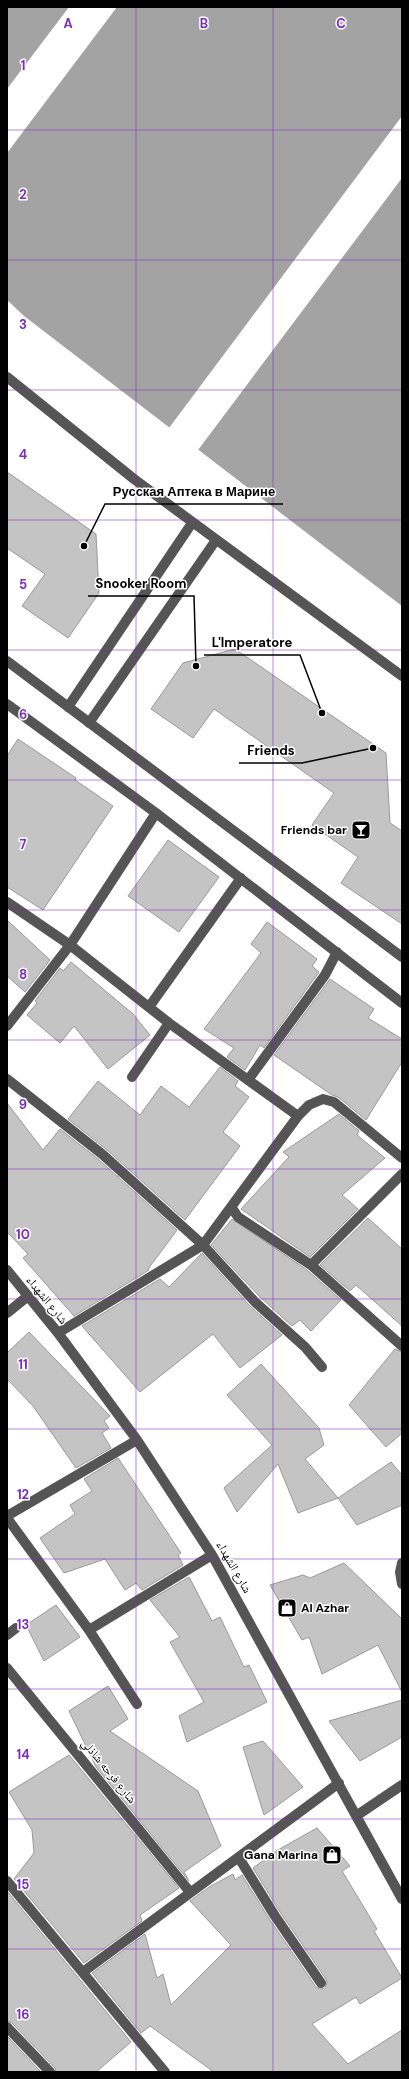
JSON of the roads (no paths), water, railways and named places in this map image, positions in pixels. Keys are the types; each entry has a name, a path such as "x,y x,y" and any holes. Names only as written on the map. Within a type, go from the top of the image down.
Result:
{"street":[{"path":"7,378 192,523 402,676"},
{"path":"68,707 192,523"},
{"path":"89,723 216,540"},
{"path":"7,661 402,957"},
{"path":"7,704 156,813 402,1003"},
{"path":"7,1026 70,944 156,813"},
{"path":"149,1008 241,878"},
{"path":"7,902 70,944 149,1008 298,1116"},
{"path":"248,1080 325,975 337,952"},
{"path":"132,1077 169,1023"},
{"path":"7,1080 102,1154 203,1245 255,1302 305,1347 322,1367"},
{"path":"58,1334 203,1245 232,1208 298,1116 309,1105 323,1099 334,1102 402,1158"},
{"path":"311,1265 402,1174"},
{"path":"232,1208 238,1217 311,1265 402,1346"},
{"name":"شارع الشهداء","path":"7,1270 58,1334 137,1440 212,1554 402,1899"},
{"path":"7,1313 28,1296"},
{"path":"137,1440 7,1517 89,1630 137,1704"},
{"path":"89,1630 212,1554"},
{"path":"402,1563 400,1572 402,1584"},
{"path":"7,1635 16,1628"},
{"name":"شارع فرحه شاذلي","path":"7,1668 190,1892"},
{"path":"83,1972 339,1783"},
{"path":"356,1816 402,1785"},
{"path":"239,1858 275,1916 321,1983"},
{"path":"7,1881 165,2072"},
{"path":"7,2027 50,2072"}],"place":[{"name":"Русская Аптека в Марине","path":"84,546"},
{"name":"Snooker Room","path":"196,666"},
{"name":"L'Imperatore","path":"322,713"},
{"name":"Friends","path":"373,748"},
{"name":"Friends bar","path":"361,830"},
{"name":"Al Azhar","path":"287,1608"},
{"name":"Gana Marina","path":"332,1855"}]}
